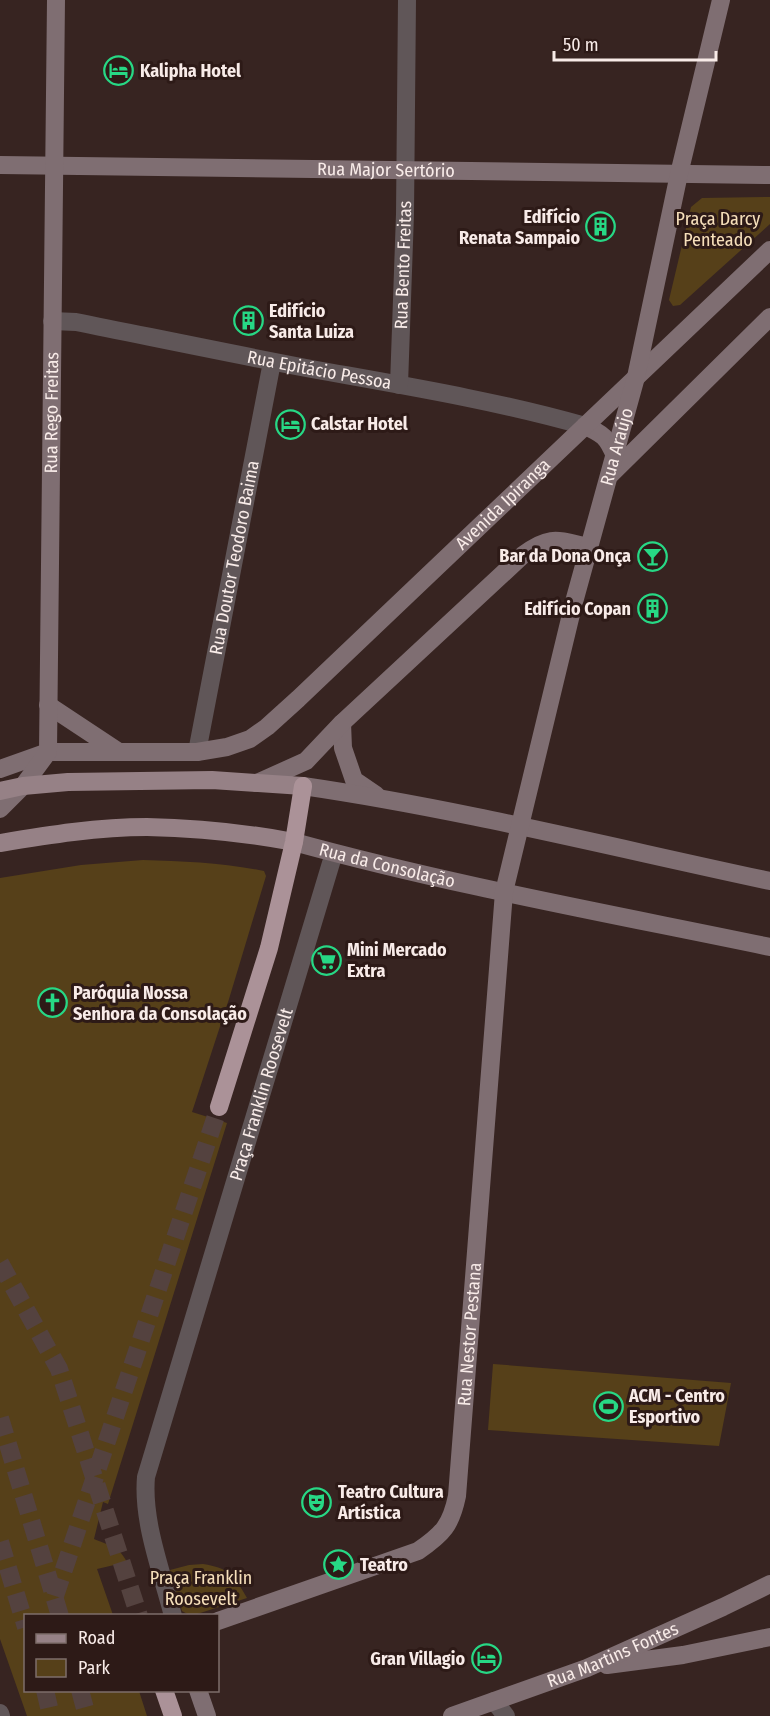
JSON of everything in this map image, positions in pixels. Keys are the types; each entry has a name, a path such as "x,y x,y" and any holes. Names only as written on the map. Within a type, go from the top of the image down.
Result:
{"highway":[{"path":"219,1107 269,948 294,842 303,786"},
{"path":"165,1692 173,1716"}],"main road":[{"path":"0,791 23,786 68,782 212,780 303,786"},
{"name":"Rua da Consolação","path":"0,843 86,831 146,827 252,834 294,842"}],"street":[{"name":"Rua Rego Freitas","path":"48,752 56,0"},
{"name":"Rua Bento Freitas","path":"399,385 407,0"},
{"name":"Rua Araújo","path":"504,892 588,547 636,376 679,174 721,0"},
{"name":"Rua Major Sertório","path":"0,165 770,176"},
{"name":"Avenida Ipiranga","path":"197,753 227,747 250,739 267,727 770,250"},
{"path":"608,477 770,317"},
{"name":"Rua Epitácio Pessoa","path":"52,321 76,322 399,385 546,415 585,426"},
{"name":"Rua Doutor Teodoro Baima","path":"197,753 272,362"},
{"path":"585,426 606,437 615,456"},
{"path":"257,783 306,761 342,723 523,555 537,545 548,541 588,547"},
{"path":"48,705 119,752"},
{"path":"342,723 343,748 354,780 382,800"},
{"path":"0,769 48,752 197,753"},
{"path":"0,809 23,786 48,752"},
{"path":"303,786 520,827 770,881"},
{"name":"Rua da Consolação","path":"294,842 504,892 770,947"},
{"name":"Praça Franklin Roosevelt","path":"172,1614 146,1517 144,1496 146,1477 334,853"},
{"name":"Rua Nestor Pestana","path":"219,1622 418,1551 436,1539 448,1524 457,1496 504,892"},
{"name":"Rua Martins Fontes","path":"452,1716 587,1668 766,1589"},
{"path":"587,1668 683,1655 770,1637"},
{"path":"199,1692 207,1716"},
{"path":"494,1701 506,1716"}],"green space":[{"name":"Praça Darcy Penteado","path":"770,197 770,224 680,305 673,306 669,300 691,207 702,198"},
{"name":"Praça Franklin Roosevelt","path":"143,860 189,862 264,871 266,876 192,1112 227,1123 108,1504 103,1502 94,1539 117,1549 127,1562 97,1569 113,1614 24,1614 24,1692 139,1692 147,1716 27,1716 0,1639 0,878 81,865"},
{"name":"ACM - Centro Esportivo","path":"493,1364 731,1383 719,1446 488,1430"},
{"name":"Praça Franklin Roosevelt","path":"203,1564 225,1570 247,1598 197,1614 187,1614 182,1611 170,1570"}],"tunnel":[{"path":"55,1596 219,1107"},
{"path":"0,1263 59,1369 138,1614"},
{"path":"0,1418 59,1614"},
{"path":"0,1542 24,1620"},
{"path":"45,1692 51,1716"},
{"path":"81,1692 87,1716"}],"place":[{"name":"Kalipha Hotel","path":"119,71"},
{"name":"Edifício Renata Sampaio","path":"601,227"},
{"name":"Edifício Santa Luiza","path":"248,321"},
{"name":"Calstar Hotel","path":"290,424"},
{"name":"Bar da Dona Onça","path":"652,556"},
{"name":"Edifício Copan","path":"652,609"},
{"name":"Mini Mercado Extra","path":"326,960"},
{"name":"Paróquia Nossa Senhora da Consolação","path":"52,1003"},
{"name":"ACM - Centro Esportivo","path":"608,1406"},
{"name":"Teatro Cultura Artística","path":"317,1502"},
{"name":"Teatro","path":"339,1565"},
{"name":"Gran Villagio","path":"486,1659"}]}
